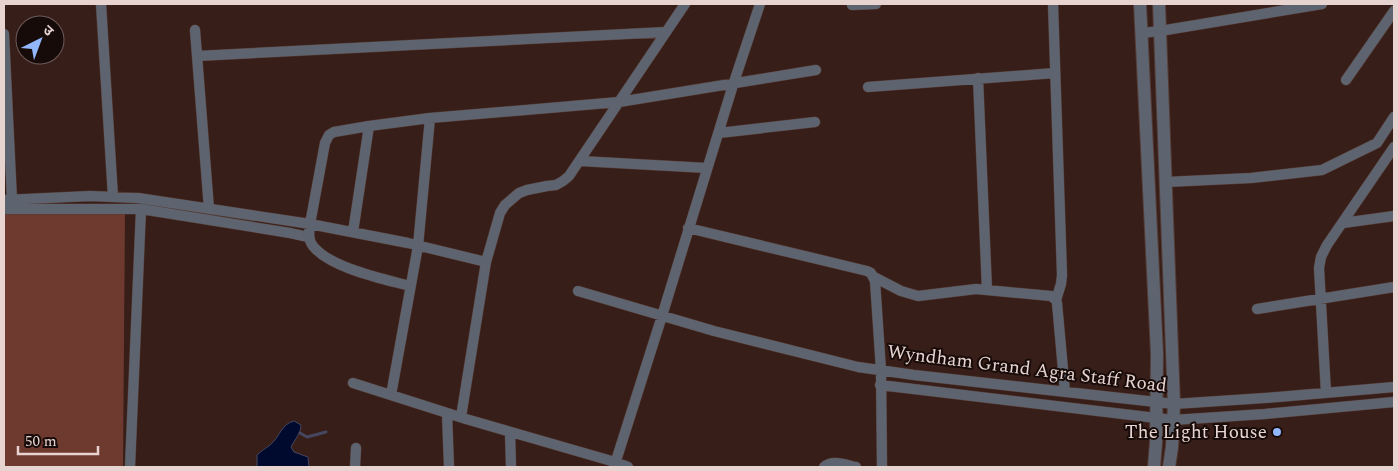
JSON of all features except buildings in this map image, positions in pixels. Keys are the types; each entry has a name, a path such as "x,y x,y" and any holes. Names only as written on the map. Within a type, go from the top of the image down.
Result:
{"street":[{"path":"101,4 113,197"},
{"path":"461,417 486,262 500,214 505,204 519,193 534,188 556,185 563,181 580,161 685,4"},
{"path":"614,465 760,4"},
{"path":"852,5 876,4"},
{"path":"1053,4 1062,275 1056,300 1066,392"},
{"path":"1140,4 1158,354 1154,467"},
{"path":"1159,4 1174,404 1169,467"},
{"path":"1142,33 1160,32 1322,4"},
{"path":"1346,80 1394,12"},
{"path":"194,30 209,209"},
{"path":"197,56 666,32"},
{"path":"4,34 8,200 90,196 138,198 310,224 486,262"},
{"path":"410,286 357,271 331,260 313,246 308,237 326,139 334,132 430,118 619,102 816,70"},
{"path":"868,87 1055,73"},
{"path":"978,78 987,290"},
{"path":"1166,182 1251,178 1322,170 1377,143 1394,117"},
{"path":"391,395 418,246 430,118"},
{"path":"719,133 815,122"},
{"path":"353,232 369,126"},
{"path":"1326,393 1320,298 1319,268 1321,258 1394,147"},
{"path":"580,161 707,168"},
{"path":"4,209 141,209 308,237"},
{"path":"130,467 141,209"},
{"path":"1343,223 1394,216"},
{"path":"688,228 867,271 874,277 901,291 918,296 963,290 987,290 1051,296 1056,300"},
{"path":"874,277 881,370 882,467"},
{"path":"1257,309 1394,287"},
{"name":"Wyndham Grand Agra Staff Road","path":"578,291 714,331 858,367 923,376 1174,404 1394,387"},
{"path":"353,383 614,465 628,467"},
{"path":"880,385 1173,420 1394,402"},
{"path":"447,413 449,467"},
{"path":"510,432 512,467"},
{"path":"356,448 356,467"},
{"path":"824,467 831,463 856,467"}],"shaded area":[{"path":"4,206 125,209 123,467 4,467"}],"water":[{"path":"294,421 301,425 301,428 291,447 294,452 308,457 309,467 257,467 257,455 273,442 286,425"}],"waterway":[{"path":"300,433 307,437 326,432"}],"place":[{"name":"The Light House","path":"1277,432"}]}
